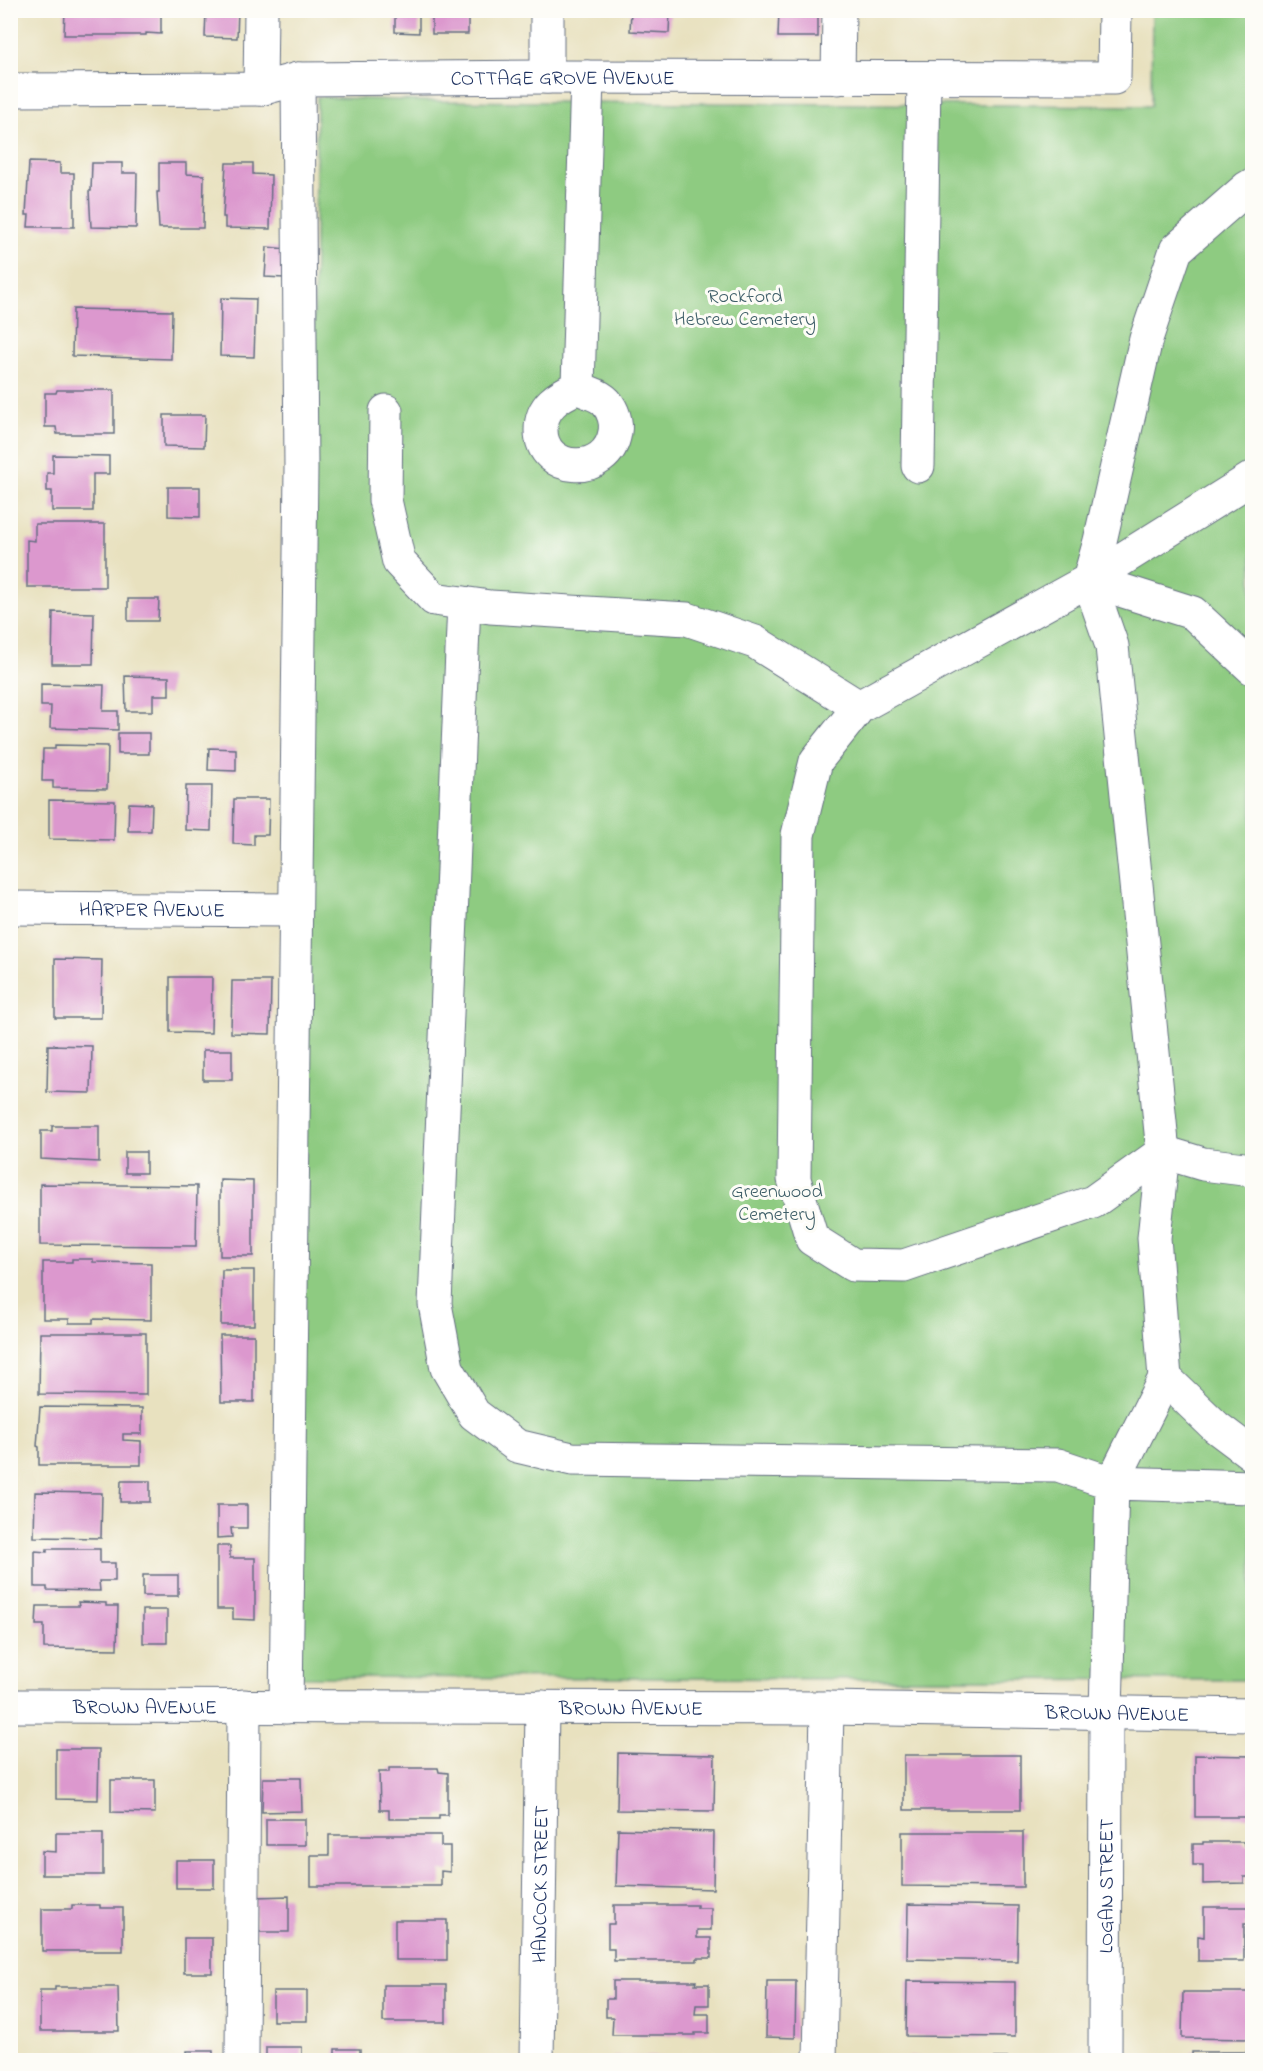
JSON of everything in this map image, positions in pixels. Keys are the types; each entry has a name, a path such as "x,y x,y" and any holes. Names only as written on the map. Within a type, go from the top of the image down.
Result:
{"street":[{"path":"260,89 261,10"},
{"path":"547,10 547,76"},
{"path":"838,78 839,10"},
{"name":"COTTAGE GROVE AVENUE","path":"10,90 260,89 298,79 547,76 1114,78 1115,10"},
{"path":"578,387 587,77"},
{"path":"918,466 924,78"},
{"path":"286,1707 301,469 298,79"},
{"path":"1112,1483 1165,1378 1154,1238 1163,1152 1112,646 1089,580 1146,339 1176,250 1252,185"},
{"path":"386,411 385,500 399,562 434,599 490,607 687,619 755,642 859,707"},
{"path":"1163,1152 1093,1202 904,1266 853,1265 812,1239 794,1179 798,835 816,761 859,707 1089,580 1252,478"},
{"path":"1089,580 1193,613 1252,668"},
{"path":"464,603 435,1304 447,1368 474,1414 518,1446 572,1459 1058,1465 1112,1483 1252,1487"},
{"name":"HARPER AVENUE","path":"10,908 295,910"},
{"path":"1163,1152 1203,1164 1252,1170"},
{"path":"1165,1378 1216,1427 1252,1454"},
{"name":"LOGAN STREET","path":"1105,2061 1106,1712 1112,1483"},
{"name":"BROWN AVENUE","path":"10,1706 827,1708 1252,1715"},
{"path":"242,2061 244,1706"},
{"name":"HANCOCK STREET","path":"537,2061 542,1707"},
{"path":"820,2061 827,1708"}],"green space":[{"name":"Greenwood Cemetery","path":"1152,11 1252,11 1252,1680 295,1677 317,97 424,101 1151,106"}],"building":[{"path":"65,10 147,10 147,12 161,13 161,34 64,35"},
{"path":"206,10 238,10 237,38 205,37"},
{"path":"395,10 419,10 419,33 395,32"},
{"path":"432,10 468,10 468,34 432,34"},
{"path":"631,10 670,10 669,33 630,31"},
{"path":"779,10 818,10 818,37 778,37"},
{"path":"29,162 60,163 60,173 74,173 74,227 28,227 29,215 26,215"},
{"path":"92,163 122,163 122,173 137,173 136,228 91,227 89,191 91,191"},
{"path":"159,163 186,163 186,174 204,175 203,228 159,228 157,192 159,192"},
{"path":"226,163 253,163 253,174 271,175 270,229 225,228 225,217 223,217"},
{"path":"267,247 286,249 284,278 265,277"},
{"path":"221,298 256,299 254,357 220,356"},
{"path":"73,309 172,311 171,359 72,356"},
{"path":"57,390 114,390 114,434 57,434 56,427 45,427 45,393 56,393"},
{"path":"164,415 205,415 204,447 164,446"},
{"path":"53,455 109,456 109,474 93,474 93,511 52,511 52,491 47,491 47,473 53,473"},
{"path":"168,487 200,487 200,517 168,516"},
{"path":"35,524 105,524 105,587 27,587 27,540 35,541"},
{"path":"128,599 159,599 158,621 128,621"},
{"path":"53,612 94,613 93,664 52,664"},
{"path":"125,676 169,677 169,695 153,695 153,711 126,711"},
{"path":"41,684 104,685 103,711 118,711 118,730 50,728 51,706 41,706"},
{"path":"118,733 149,733 149,754 118,754"},
{"path":"55,745 108,746 107,789 53,788 53,781 42,781 43,749 55,749"},
{"path":"209,748 236,749 236,771 208,770"},
{"path":"186,786 212,786 211,831 185,830"},
{"path":"234,799 269,799 268,835 254,835 254,845 233,844"},
{"path":"49,800 115,801 114,840 49,839"},
{"path":"129,803 152,804 151,831 128,831"},
{"path":"55,959 102,960 101,1018 55,1018"},
{"path":"170,977 212,977 211,1033 170,1032"},
{"path":"232,981 271,981 270,1034 231,1033"},
{"path":"48,1045 92,1046 91,1093 47,1092"},
{"path":"203,1050 232,1050 232,1080 203,1080"},
{"path":"52,1126 99,1126 99,1162 41,1159 41,1131 52,1131"},
{"path":"125,1152 146,1152 146,1173 125,1173"},
{"path":"220,1180 253,1181 253,1256 220,1256"},
{"path":"40,1184 197,1186 196,1246 40,1245"},
{"path":"72,1259 93,1259 93,1262 151,1263 151,1320 93,1319 93,1323 69,1323 69,1319 43,1319 43,1262 72,1262"},
{"path":"222,1270 254,1270 254,1325 221,1325"},
{"path":"40,1333 146,1333 146,1395 39,1394"},
{"path":"220,1335 254,1335 254,1402 221,1402"},
{"path":"40,1407 142,1408 142,1434 123,1434 123,1440 141,1441 141,1465 39,1465 39,1447 37,1446"},
{"path":"121,1481 150,1481 150,1502 120,1502"},
{"path":"35,1492 102,1493 101,1538 34,1537"},
{"path":"217,1505 247,1505 247,1528 231,1528 232,1537 217,1538"},
{"path":"217,1546 230,1546 230,1558 255,1558 255,1620 233,1619 233,1609 217,1609"},
{"path":"47,1549 100,1549 100,1563 115,1563 115,1581 99,1581 100,1591 47,1590 47,1587 35,1587 35,1551 47,1552"},
{"path":"143,1575 178,1575 178,1596 143,1596"},
{"path":"78,1602 118,1606 117,1649 44,1648 44,1625 36,1625 37,1606 79,1606"},
{"path":"143,1610 167,1610 167,1643 143,1643"},
{"path":"56,1749 99,1749 98,1800 56,1799"},
{"path":"618,1753 715,1755 714,1811 617,1810"},
{"path":"904,1755 1020,1755 1020,1810 904,1810"},
{"path":"1195,1755 1252,1756 1252,1817 1195,1817"},
{"path":"389,1768 438,1768 439,1772 448,1773 448,1815 439,1815 439,1819 389,1819 389,1810 380,1810 379,1772 389,1772"},
{"path":"263,1778 301,1778 302,1811 262,1812"},
{"path":"111,1780 155,1780 155,1813 111,1812"},
{"path":"266,1819 305,1819 305,1845 266,1845"},
{"path":"618,1829 714,1832 713,1889 616,1886"},
{"path":"902,1832 1023,1832 1023,1887 902,1886"},
{"path":"56,1833 103,1833 103,1875 42,1875 42,1851 56,1852"},
{"path":"329,1835 441,1835 441,1846 450,1846 450,1872 441,1871 441,1886 311,1886 311,1855 329,1855"},
{"path":"1203,1842 1244,1842 1244,1845 1252,1845 1252,1877 1244,1877 1244,1883 1203,1884 1203,1865 1193,1865 1193,1844 1203,1844"},
{"path":"176,1860 214,1860 214,1888 176,1888"},
{"path":"289,1896 289,1932 255,1932 255,1897"},
{"path":"908,1904 1018,1906 1017,1961 907,1959"},
{"path":"72,1905 123,1908 123,1951 42,1951 42,1909 72,1909"},
{"path":"614,1905 697,1905 697,1908 711,1908 711,1930 697,1930 697,1938 711,1938 711,1958 697,1958 697,1961 614,1961 614,1949 608,1949 608,1924 614,1924"},
{"path":"1204,1907 1252,1907 1252,1924 1244,1924 1244,1961 1198,1961 1198,1936 1204,1937"},
{"path":"395,1920 447,1920 447,1960 395,1960"},
{"path":"184,1938 212,1938 212,1973 184,1973"},
{"path":"613,1981 696,1981 695,1984 709,1984 709,2005 696,2005 695,2014 709,2014 709,2033 612,2035 613,2017 606,2017 606,1999 613,1999"},
{"path":"767,1981 796,1981 795,2038 766,2037"},
{"path":"907,1981 1015,1982 1015,2037 906,2036"},
{"path":"383,1985 446,1985 446,2022 383,2022"},
{"path":"55,1987 118,1987 119,2031 40,2031 40,1990 55,1990"},
{"path":"273,1991 307,1991 307,2021 273,2021"},
{"path":"1183,1992 1252,1992 1252,2039 1182,2038"},
{"path":"266,2047 302,2047 302,2060 266,2060"},
{"path":"335,2049 360,2049 360,2060 335,2060"},
{"path":"187,2051 213,2051 213,2060 187,2060"},
{"path":"1192,2052 1252,2052 1252,2060 1192,2060"},
{"path":"613,2057 695,2057 695,2060 613,2060"},
{"path":"764,2057 796,2058 796,2060 764,2060"},
{"path":"909,2057 1015,2058 1015,2060 909,2060"}],"park label":[{"name":"Rockford Hebrew Cemetery","path":"745,306"}]}
